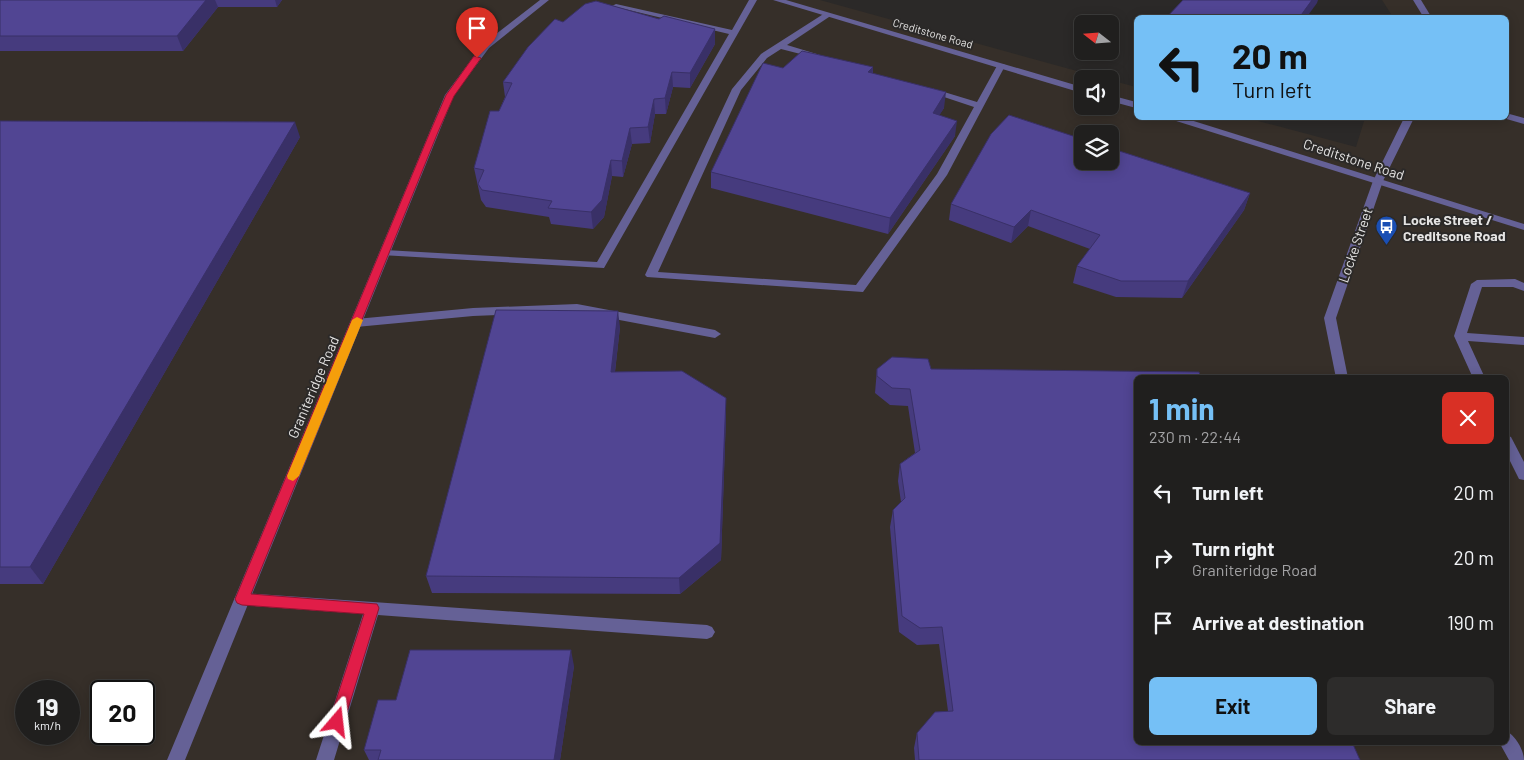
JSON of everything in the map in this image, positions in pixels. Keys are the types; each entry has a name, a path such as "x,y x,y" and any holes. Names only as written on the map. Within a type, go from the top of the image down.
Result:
{"street":[{"name":"Graniteridge Road","path":"176,760 450,95 486,46 545,0"},
{"path":"386,253 600,266 752,0"},
{"name":"Creditstone Road","path":"777,0 1074,88"},
{"path":"1417,0 1426,15"},
{"path":"616,6 734,33"},
{"path":"828,14 764,56 737,90 650,275 859,289 942,175 1001,66"},
{"path":"780,46 828,60"},
{"path":"922,88 979,106"},
{"path":"1119,101 1134,105"},
{"path":"1509,117 1524,121"},
{"name":"Creditstone Road","path":"1182,120 1524,226"},
{"name":"Locke Street","path":"1341,375 1330,318 1378,181 1408,120"},
{"path":"1478,375 1460,336 1477,284 1515,284 1524,286"},
{"path":"356,323 473,312 578,308 715,334"},
{"path":"1460,336 1524,341"},
{"path":"1509,446 1524,475"},
{"path":"242,599 706,632"},
{"path":"325,760 372,608"},
{"path":"1509,744 1518,760"}],"shaded area":[{"path":"0,0 820,0 1074,70 1074,115 1119,115 1119,82 1134,86 1134,120 1255,120 1356,147 1364,120 1509,120 1509,15 1392,15 1382,0 1524,0 1524,760 0,760"}],"building":[{"path":"0,0 206,0 177,36 0,36"},
{"path":"1183,0 1312,0 1301,15 1169,15"},
{"path":"596,1 659,19 664,16 715,29 690,73 672,72 665,98 654,99 648,127 630,128 622,161 611,160 602,200 591,212 548,208 552,201 482,190 478,184 484,170 474,168 490,111 499,111 512,83 503,82 528,47 555,19 563,22 585,4"},
{"path":"802,51 873,67 868,72 946,92 933,113 957,121 890,218 711,172 763,63 783,68"},
{"path":"1009,115 1074,136 1074,170 1119,170 1119,151 1250,193 1188,281 1121,281 1077,266 1100,235 1031,210 1014,227 951,204 991,134"},
{"path":"0,121 295,122 30,567 0,567"},
{"path":"496,310 618,311 611,372 682,371 726,398 720,543 679,578 426,576"},
{"path":"892,357 928,359 931,369 1199,372 1200,375 1134,375 1134,745 1353,745 1360,760 919,760 917,733 935,712 953,711 942,627 920,628 902,616 893,510 905,498 900,464 920,450 910,389 892,388 877,376 877,369"},
{"path":"410,650 571,650 554,760 378,760 381,750 364,750 378,700 396,700"}],"slow traffic":[{"path":"293,476 357,320"}],"place":[{"name":"Locke Street / Creditsone Road","path":"1387,246"}],"route":[{"path":"337,722 372,608 242,599 450,95 477,58"}]}
